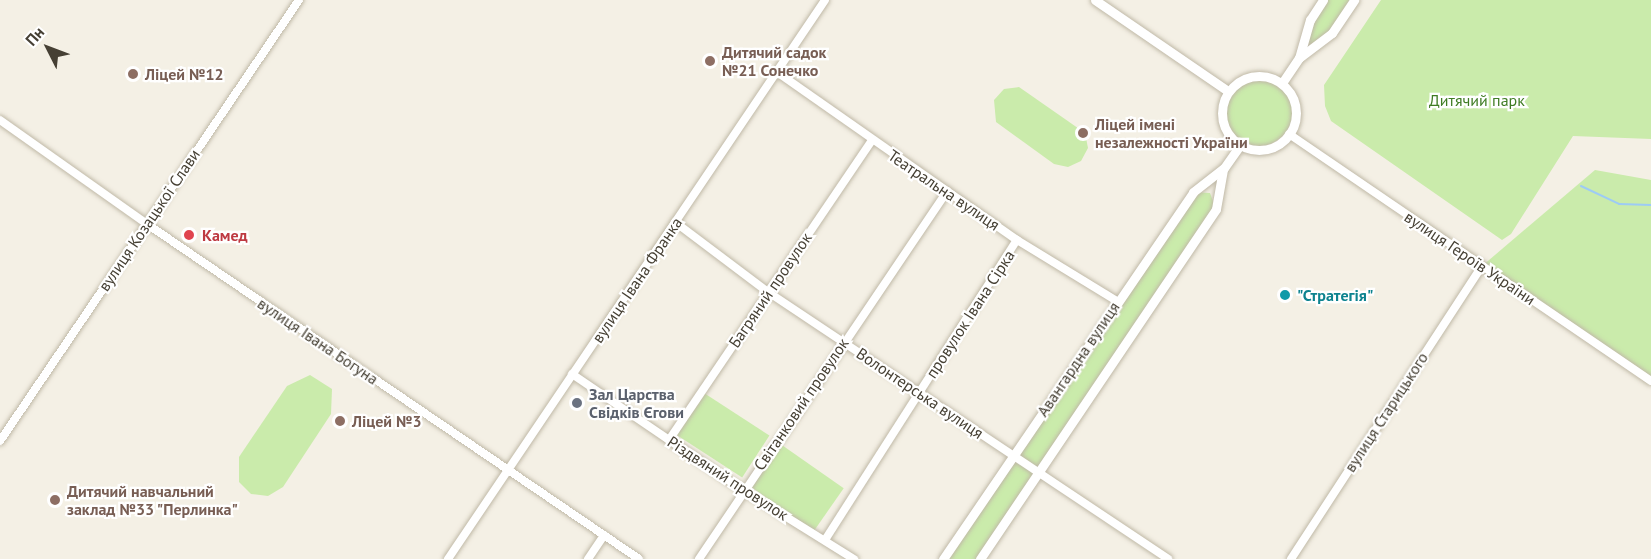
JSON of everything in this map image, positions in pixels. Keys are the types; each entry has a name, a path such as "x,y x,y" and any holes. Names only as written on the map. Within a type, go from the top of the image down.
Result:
{"street":[{"name":"вулиця Козацької Слави","path":"0,441 299,0"},
{"name":"вулиця Івана Франка","path":"448,559 825,0"},
{"path":"1095,0 1228,91"},
{"path":"1282,83 1299,58 1310,20 1323,0"},
{"path":"1299,58 1332,33 1354,0"},
{"name":"Театральна вулиця","path":"777,72 1017,240 1117,301"},
{"path":"1249,76 1267,76 1282,83 1296,107 1290,134 1267,149 1240,145 1227,133 1221,116 1228,91 1249,76"},
{"name":"вулиця Івана Богуна","path":"0,120 147,224 639,559"},
{"name":"вулиця Героїв України","path":"1290,134 1651,381"},
{"name":"Багряний провулок","path":"669,440 872,140"},
{"name":"Авангардна вулиця","path":"943,559 1193,192 1224,168 1240,145"},
{"name":"Авангардна вулиця","path":"980,559 1216,209 1224,168"},
{"name":"Світанковий провулок","path":"699,559 743,490 947,191"},
{"name":"Волонтерська вулиця","path":"675,222 768,292 920,391 1012,456 1039,471 1168,559"},
{"name":"провулок Івана Сірка","path":"825,540 1017,240"},
{"name":"вулиця Старицького","path":"1291,559 1482,266"},
{"name":"Різдвяний провулок","path":"573,374 743,490 854,559"},
{"path":"588,559 604,535"}],"green space":[{"path":"1323,0 1354,0 1332,33 1299,58"},
{"name":"Дитячий парк","path":"1381,0 1651,0 1651,139 1573,136 1511,234 1502,240 1331,121 1325,106 1324,85"},
{"path":"1259,80 1272,83 1282,90 1289,100 1292,113 1289,126 1282,136 1272,143 1259,146 1246,143 1236,136 1229,126 1226,113 1229,100 1236,90 1246,83"},
{"path":"1019,87 1085,133 1088,148 1081,161 1068,167 1054,164 996,122 994,100 1004,89"},
{"path":"1595,170 1651,180 1651,381 1482,266"},
{"path":"1193,192 1210,193 1216,209 980,559 943,559"},
{"path":"310,375 332,389 331,414 283,487 268,496 251,494 239,482 239,457 287,386"},
{"path":"704,393 769,435 742,477 677,435"},
{"path":"779,443 844,488 814,531 749,486"}],"waterway":[{"path":"1581,186 1619,204 1651,205"}],"place":[{"name":"Дитячий садок №21 Сонечко","path":"710,61"},
{"name":"Ліцей №12","path":"133,74"},
{"name":"Ліцей імені незалежності України","path":"1083,133"},
{"name":"Камед","path":"189,235"},
{"name":"\"Стратегія\"","path":"1285,295"},
{"name":"Зал Царства Свідків Єгови","path":"577,403"},
{"name":"Ліцей №3","path":"340,421"},
{"name":"Дитячий навчальний заклад №33 \"Перлинка\"","path":"55,500"}]}
